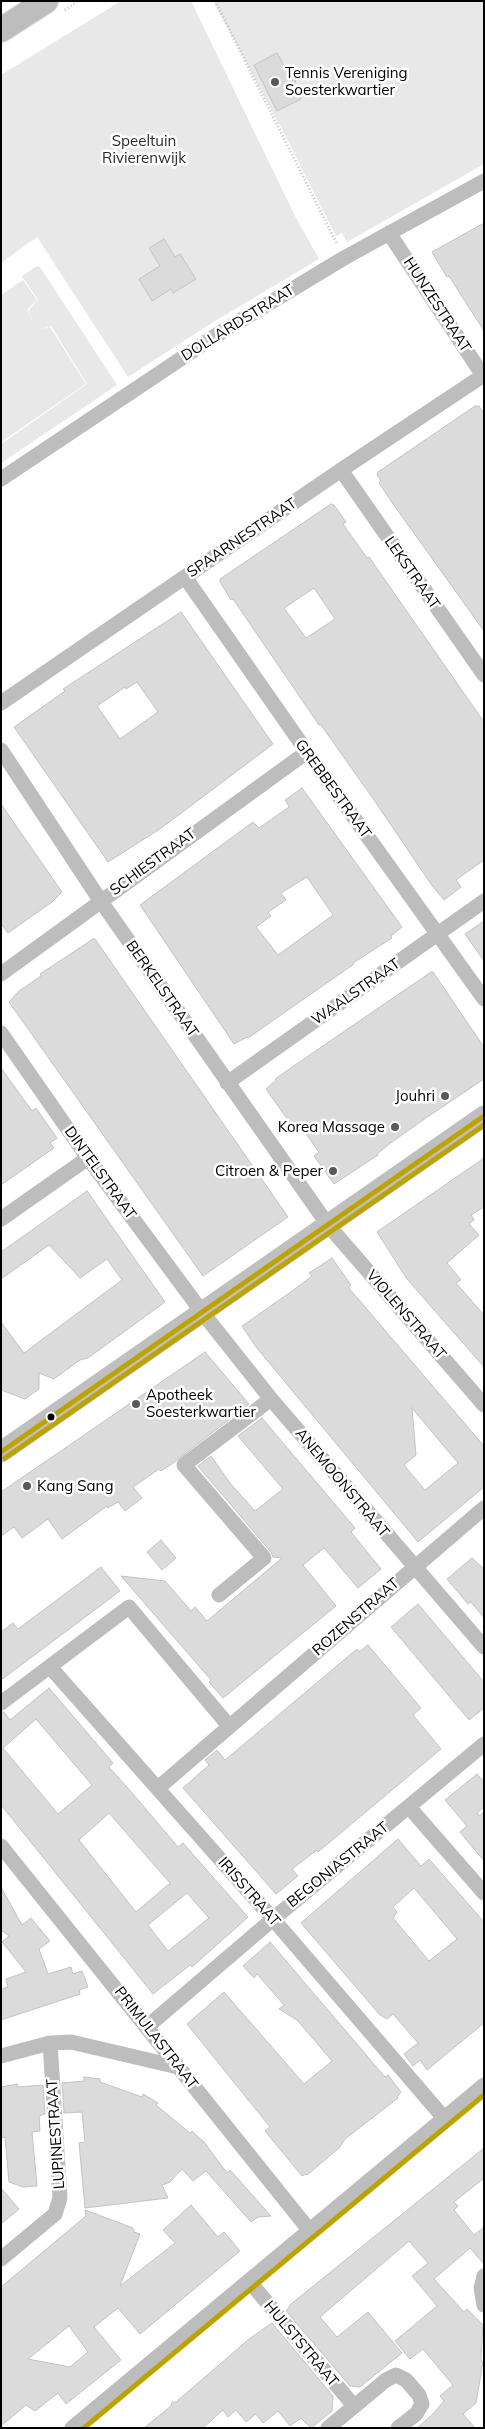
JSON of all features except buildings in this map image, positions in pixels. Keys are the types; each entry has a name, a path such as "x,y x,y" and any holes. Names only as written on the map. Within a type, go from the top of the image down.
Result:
{"main road":[{"path":"1,30 46,1"}],"street":[{"name":"DOLLARDSTRAAT","path":"1,479 215,336 344,258 484,181"},
{"name":"HUNZESTRAAT","path":"390,234 484,376"},
{"name":"SPAARNESTRAAT","path":"1,703 341,470 484,376"},
{"name":"LEKSTRAAT","path":"341,470 484,675"},
{"name":"GREBBESTRAAT","path":"185,577 307,752 484,999"},
{"name":"BERKELSTRAAT","path":"1,750 100,900 328,1225"},
{"name":"SCHIESTRAAT","path":"1,974 100,900 307,752"},
{"name":"WAALSTRAAT","path":"227,1083 484,901"},
{"name":"DINTELSTRAAT","path":"1,1033 88,1158 202,1312"},
{"path":"1,1452 482,1120"},
{"path":"1,1219 88,1158"},
{"name":"VIOLENSTRAAT","path":"328,1225 484,1405"},
{"name":"ANEMOONSTRAAT","path":"202,1312 271,1399 414,1568 484,1647"},
{"path":"219,1595 264,1558 184,1465 271,1399"},
{"name":"ROZENSTRAAT","path":"158,1788 484,1508"},
{"path":"1,1703 51,1668 129,1607 229,1726"},
{"name":"IRISSTRAAT","path":"51,1668 273,1918 444,2118"},
{"name":"BEGONIASTRAAT","path":"148,2026 273,1918 484,1744"},
{"path":"410,1806 484,1893"},
{"name":"PRIMULASTRAAT","path":"2,1848 148,2026 178,2067 310,2231"},
{"path":"1,2056 50,2043 71,2042 178,2067"},
{"name":"LUPINESTRAAT","path":"1,2259 55,2214 60,2198 50,2043"},
{"path":"72,2428 484,2085"},
{"path":"484,2276 481,2288 484,2305"},
{"name":"HULSTSTRAAT","path":"249,2281 354,2406"},
{"path":"328,2428 386,2380 396,2375 406,2380 419,2395 422,2404 416,2414 398,2428"}],"path":[{"path":"215,1 344,258"}],"green space":[{"name":"Speeltuin Rivierenwijk","path":"121,1 191,1 295,216 319,259 215,321 128,377 37,237 1,263 1,75"},
{"path":"213,1 484,1 484,164 347,242 342,233 336,236 285,135"},
{"path":"37,266 40,267 117,385 1,463 1,444 87,384 51,326 38,330 50,327 86,384 1,442 1,295 23,280 37,300 27,310 36,326 28,311 38,300 22,276"}],"transit line":[{"path":"1,1452 484,1116"},
{"path":"5,1458 484,1125"},
{"path":"84,2428 484,2095"}],"place":[{"name":"Tennis Vereniging Soesterkwartier","path":"275,82"},
{"name":"Jouhri","path":"445,1096"},
{"name":"Korea Massage","path":"395,1127"},
{"name":"Citroen & Peper","path":"333,1171"},
{"name":"Apotheek Soesterkwartier","path":"136,1404"},
{"name":"Kang Sang","path":"27,1486"}]}
